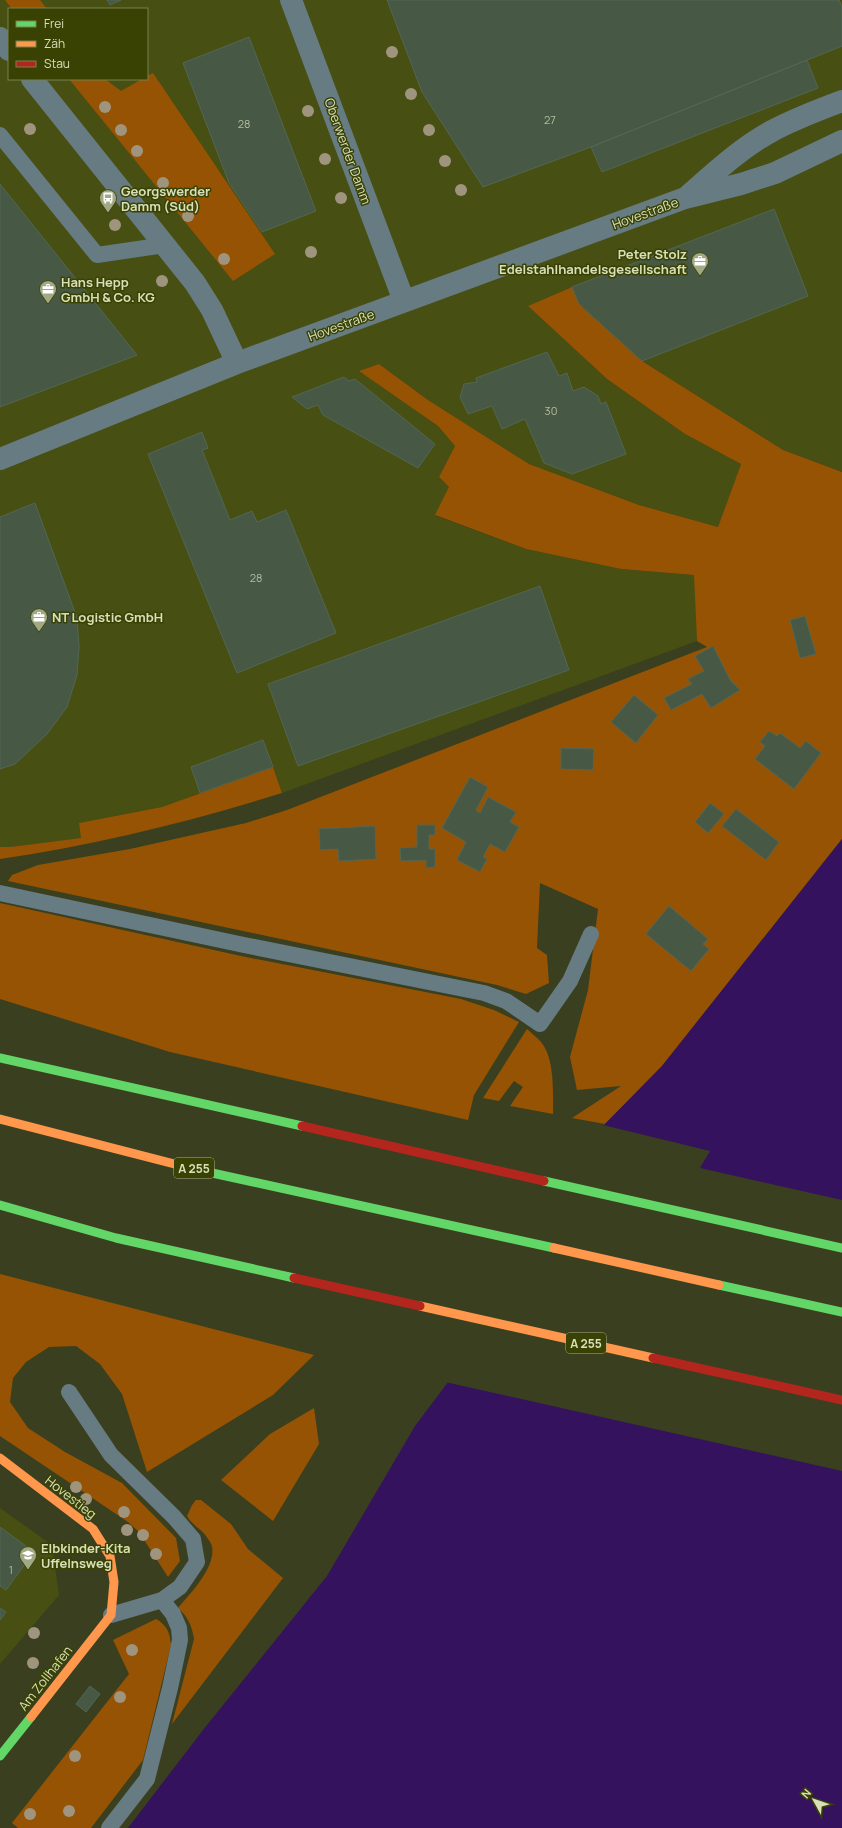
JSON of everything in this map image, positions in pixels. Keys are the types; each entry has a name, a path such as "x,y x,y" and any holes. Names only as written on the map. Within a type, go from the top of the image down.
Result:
{"main road":[{"path":"0,1054 12,1060"},
{"path":"0,1058 842,1248"},
{"name":"A 255","path":"0,1119 203,1171 842,1312"},
{"name":"A 255","path":"0,1205 116,1238 842,1400"},
{"name":"Hovestieg","path":"0,1458 92,1530 110,1556 114,1582 111,1615"},
{"name":"Am Zollhafen","path":"0,1756 111,1615"}],"street":[{"name":"Oberwerder Damm","path":"291,0 404,302"},
{"path":"0,38 8,49"},
{"path":"33,80 195,283 212,310 237,363"},
{"name":"Hovestraße","path":"685,198 728,161 770,132 799,117 842,101"},
{"name":"Hovestraße","path":"0,459 237,363 685,198 741,184 775,173 842,141"}],"lane":[{"path":"0,135 97,255 165,245"},
{"path":"0,893 251,947 484,993 506,1001 540,1024 570,981 591,934"},
{"path":"69,1392 111,1455 174,1517 193,1539 197,1562 180,1587 162,1600 111,1615"},
{"path":"109,1828 147,1779 170,1688 180,1640 180,1628 173,1614 162,1600"}],"shaded area":[{"path":"0,0 842,0 842,472 783,450 642,361 579,304 572,287 528,306 607,379 685,434 741,464 718,527 639,505 529,464 428,400 379,364 360,371 438,426 455,446 439,477 449,487 436,516 526,549 621,569 695,575 697,641 282,793 273,767 162,807 79,823 82,838 0,847"},
{"path":"5,0 40,0 46,8 11,8"},
{"path":"153,73 275,254 233,281 70,80 106,80 121,91 140,80 148,80 148,76"},
{"path":"572,287 579,304 642,361 783,450 842,472 842,839 662,1066 605,1124 572,1118 621,1086 577,1090 570,1057 588,990 598,909 540,883 537,948 547,955 549,983 526,994 497,985 8,881 12,875 38,865 130,849 246,823 287,810 707,647 697,641 694,575 621,569 526,549 435,515 449,487 439,477 455,446 438,426 359,371 379,364 428,400 529,464 639,505 718,527 741,464 685,434 607,379 528,306"},
{"path":"273,767 282,793 212,814 142,832 71,847 0,859 0,847 81,838 79,823 162,807"},
{"path":"842,839 842,1828 128,1828 203,1730 327,1576 415,1426 540,1260 605,1124 662,1066"},
{"path":"0,903 241,956 461,999 494,1010 519,1022 474,1095 468,1120 170,1052 0,999"},
{"path":"527,1029 538,1038 546,1049 549,1057 552,1076 553,1114 510,1106 523,1087 514,1081 499,1101 483,1098"},
{"path":"0,1274 314,1355 273,1395 147,1472 122,1394 100,1364 76,1346 49,1347 26,1362 13,1378 10,1402 28,1428 65,1452 122,1483 176,1538 180,1561 168,1577 139,1532 128,1522 0,1436"},
{"path":"314,1408 319,1444 273,1521 221,1480 270,1434"},
{"path":"196,1500 201,1500 231,1524 248,1549 283,1578 172,1724 194,1639 189,1622 178,1608 201,1580 210,1563 212,1555 212,1546 210,1542 187,1516"},
{"name":"Elbkinder-Kita Uffelnsweg","path":"0,1508 52,1545 59,1595 0,1664"},
{"path":"156,1619 163,1624 167,1630 171,1645 143,1760 91,1828 18,1828 12,1823 129,1674 113,1640"}],"pier":[{"path":"603,1125 710,1151 700,1168 842,1200 842,1471 445,1382 539,1259"}],"building":[{"path":"107,0 121,0 110,5"},
{"path":"387,0 839,0 842,7 842,46 591,147 483,187 422,92"},
{"path":"249,37 316,211 262,232 229,183 183,63"},
{"path":"807,60 818,88 602,172 591,147"},
{"name":"Hans Hepp GmbH & Co. KG","path":"0,184 137,355 0,407"},
{"name":"Peter Stolz Edelstahlhandelsgesellschaft","path":"774,209 808,296 642,361 579,304 572,287"},
{"path":"547,352 559,376 567,373 573,391 584,387 598,396 601,404 606,402 626,454 572,474 544,463 525,419 502,429 492,406 468,414 460,397 464,384 477,382 476,378"},
{"path":"344,377 349,381 355,379 435,444 418,468 323,415 318,405 307,409 292,397"},
{"path":"202,432 208,448 202,450 230,520 252,511 257,522 286,510 336,633 237,673 148,454"},
{"name":"NT Logistic GmbH","path":"35,503 77,618 79,647 77,675 67,707 47,734 15,764 0,769 0,517"},
{"path":"540,586 569,670 298,766 268,684"},
{"path":"805,616 816,654 800,658 790,620"},
{"path":"713,646 730,680 740,690 711,708 702,694 671,710 664,698 692,684 688,679 704,671 695,656"},
{"path":"634,695 658,715 636,743 611,722"},
{"path":"769,731 777,736 780,733 800,748 806,741 821,753 794,789 755,759 765,746 760,742"},
{"path":"263,740 273,767 200,793 191,767"},
{"path":"561,748 594,749 593,770 561,769"},
{"path":"470,777 488,787 476,810 480,813 488,797 516,812 510,822 519,827 505,852 490,844 483,857 487,859 480,872 457,860 466,842 442,828"},
{"path":"710,803 724,814 708,833 695,822"},
{"path":"736,809 779,842 766,860 722,826"},
{"path":"417,825 435,825 435,835 429,835 429,849 435,849 435,867 426,868 426,860 401,861 400,848 417,847"},
{"path":"375,826 376,859 339,861 338,849 320,850 319,829"},
{"path":"669,906 708,939 703,944 709,949 691,971 646,934"},
{"path":"0,1527 34,1552 6,1590 0,1586"},
{"path":"0,1608 6,1612 0,1620"},
{"path":"90,1686 100,1694 86,1712 76,1704"}],"traffic: fast":[{"path":"0,1058 302,1126"},
{"path":"194,1169 554,1248"},
{"path":"544,1181 842,1248"},
{"path":"0,1205 116,1238 294,1278"},
{"path":"719,1285 842,1312"},
{"path":"0,1756 31,1717"}],"traffic: slow":[{"path":"0,1119 194,1169"},
{"path":"554,1248 719,1285"},
{"path":"420,1306 653,1358"},
{"path":"0,1458 93,1529 110,1556 114,1582 111,1615 31,1717"}],"traffic: jam":[{"path":"302,1126 544,1181"},
{"path":"294,1278 420,1306"},
{"path":"653,1358 842,1400"}],"place":[{"name":"Georgswerder Damm (Süd)","path":"108,213"},
{"name":"Peter Stolz Edelstahlhandelsgesellschaft","path":"700,276"},
{"name":"Hans Hepp GmbH & Co. KG","path":"48,304"},
{"name":"NT Logistic GmbH","path":"39,632"},
{"name":"Elbkinder-Kita Uffelnsweg","path":"28,1570"}]}
